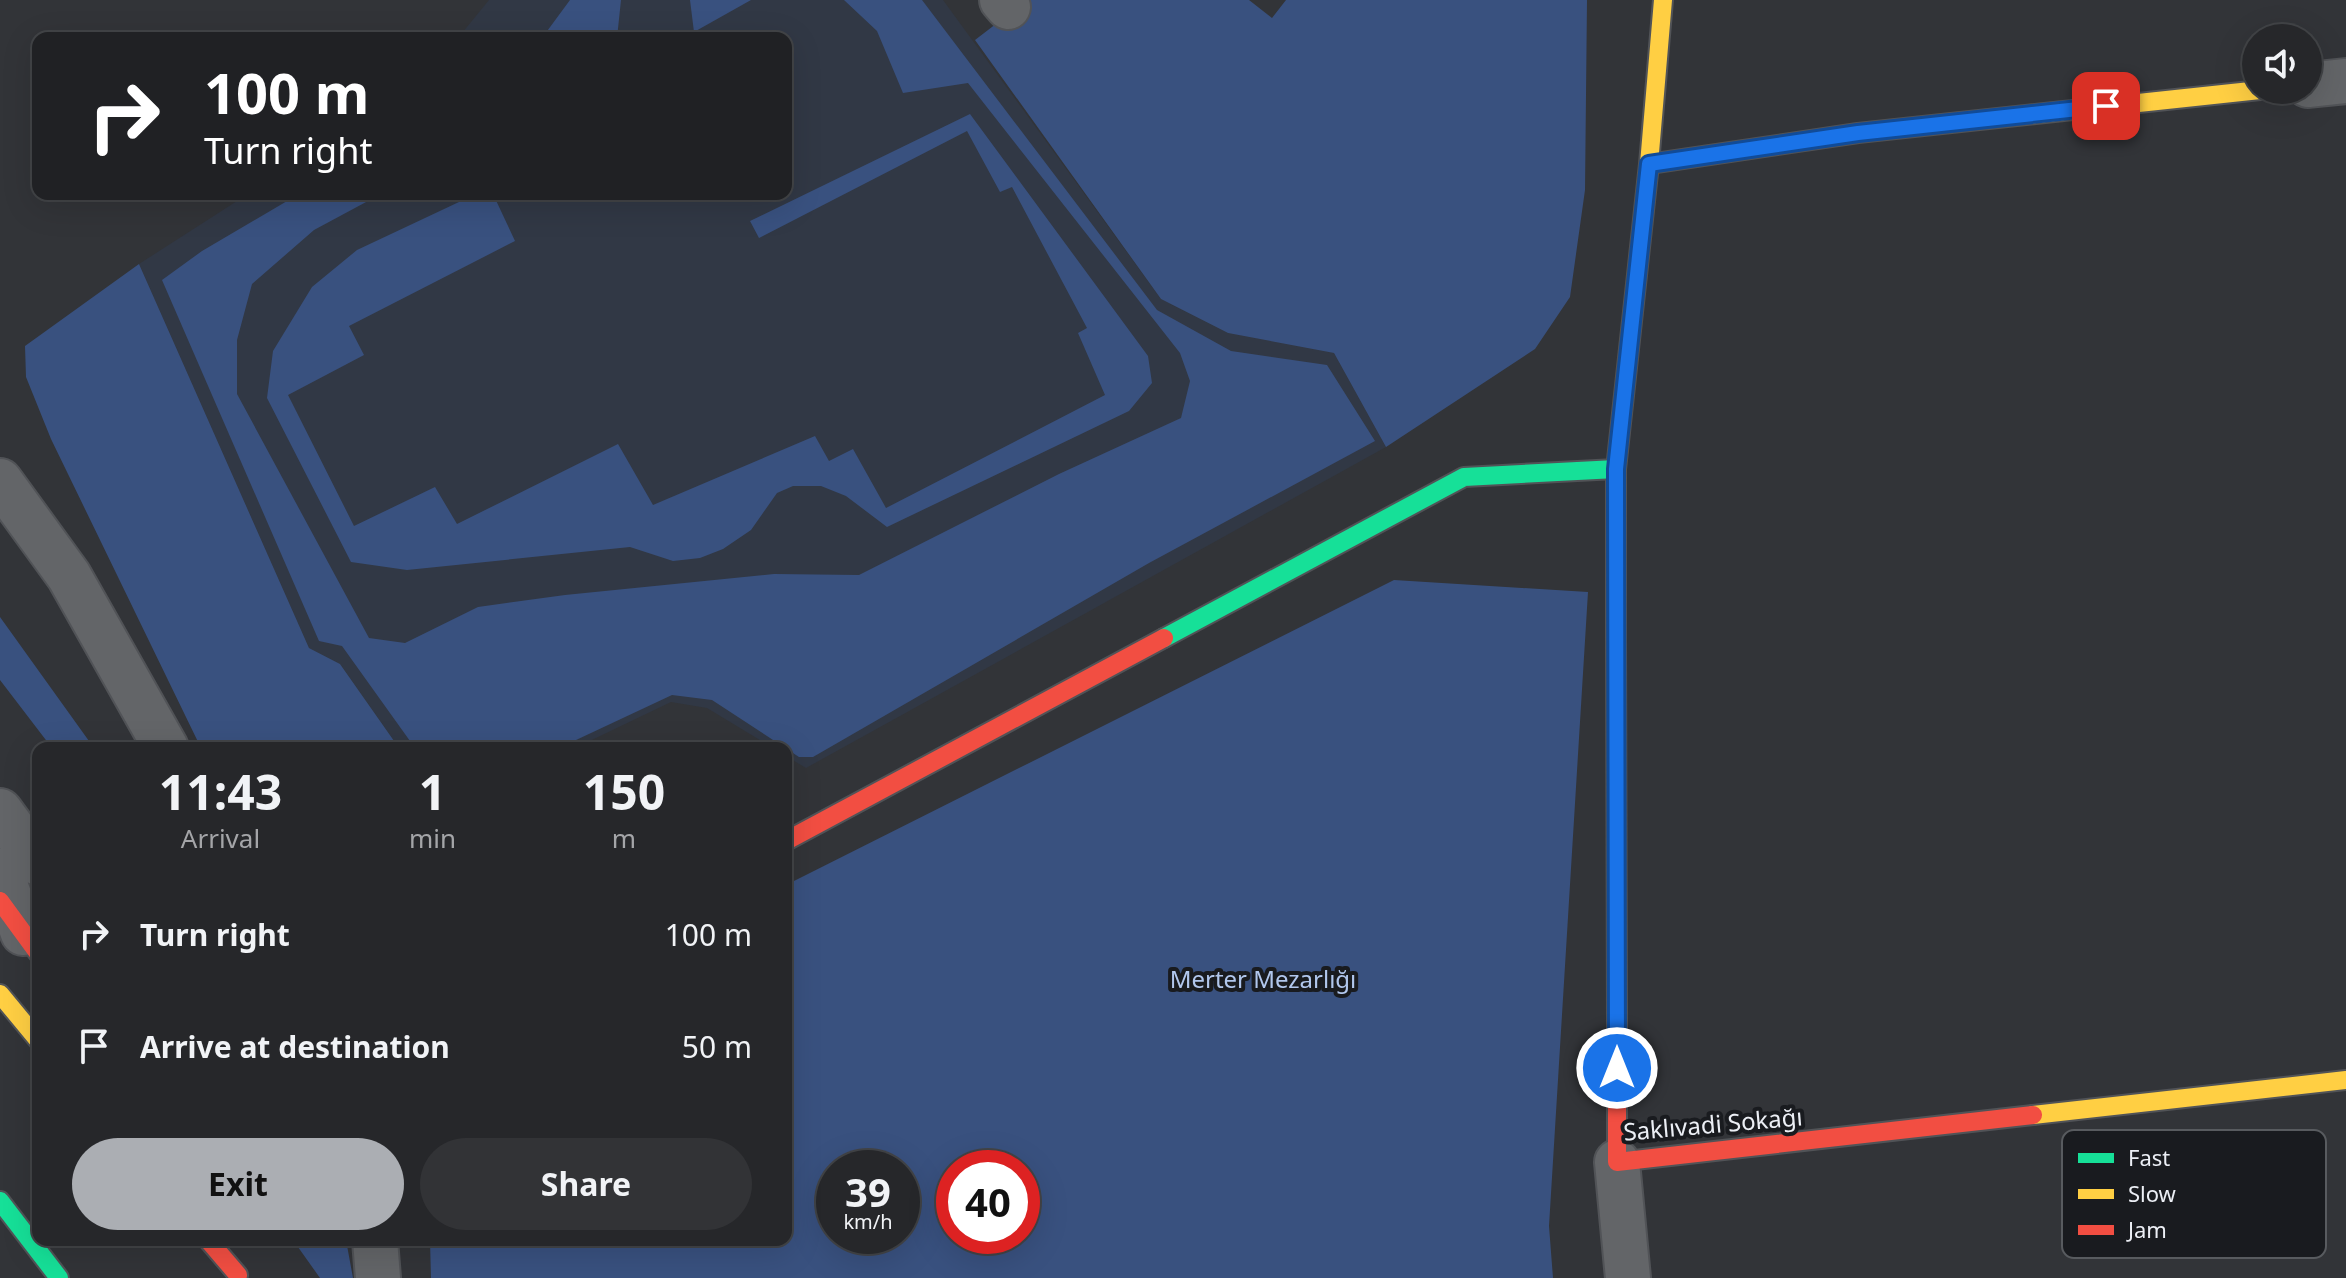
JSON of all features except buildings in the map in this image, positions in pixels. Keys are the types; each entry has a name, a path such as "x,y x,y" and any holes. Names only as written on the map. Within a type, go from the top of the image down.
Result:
{"main road":[{"name":"Saklıvadi Sokağı","path":"1663,0 1649,164 1616,469 1617,1162 2346,1080"},
{"path":"1649,164 1858,133 2242,92"},
{"path":"792,838 1464,477 1616,469"},
{"path":"0,994 32,1033"},
{"path":"0,1201 32,1243"},
{"path":"34,1246 59,1278"},
{"path":"213,1246 239,1276"},
{"path":"222,1246 239,1276"}],"street":[{"path":"2322,84 2346,81"},
{"path":"0,481 69,576 163,742"},
{"path":"0,811 32,855"},
{"path":"0,871 20,929"},
{"path":"1617,1162 1628,1278"},
{"path":"375,1246 378,1278"}],"shaded area":[{"path":"489,0 943,0 1161,299 1228,333 1334,353 1386,447 806,768 792,760 792,742 763,742 707,708 671,702 588,742 395,742 340,664 309,648 139,264 239,200 792,200 792,32 463,32"}],"green space":[{"path":"570,0 621,0 618,32 546,32"},
{"path":"690,0 751,0 694,32"},
{"path":"844,0 922,0 1157,310 1231,351 1327,365 1375,441 1149,563 813,757 799,757 792,752 792,742 776,742 712,700 672,695 572,742 411,742 342,646 319,641 162,280 202,251 289,200 370,200 314,230 252,284 237,340 237,394 369,638 405,643 478,607 565,595 774,574 859,575 1059,474 1181,418 1190,381 1180,353 968,83 903,93 877,31"},
{"path":"1027,0 1249,0 1272,18 1286,0 1587,0 1585,190 1570,297 1535,349 1386,447 1334,353 1228,333 1161,299 975,40"},
{"path":"970,114 1148,356 1152,383 1129,411 887,527 846,496 821,486 793,486 777,493 751,530 723,549 700,558 673,561 630,547 407,570 351,562 267,398 273,351 312,287 357,250 463,200 496,200 515,241 349,326 364,355 288,395 354,526 435,487 457,524 618,444 653,505 815,436 829,461 853,449 886,508 1105,395 1078,333 1087,328 1012,187 1000,192 967,131 759,238 750,221"},
{"path":"139,264 309,648 340,664 395,742 198,742 51,439 26,377 25,346"},
{"name":"Merter Mezarlığı","path":"1394,580 1588,592 1549,1226 1553,1278 431,1278 430,1246 792,1246 792,882"},
{"path":"0,617 90,742 47,742 0,680"},
{"path":"297,1246 347,1246 353,1278 320,1278"}],"traffic: fast":[{"path":"1164,638 1464,477 1616,469"},
{"path":"1616,638 1617,1021"},
{"path":"0,1201 32,1243"},
{"path":"34,1246 59,1278"}],"traffic: slow":[{"path":"1616,638 1616,469 1649,164 1663,0"},
{"path":"1649,164 1858,133 2242,92"},
{"path":"0,994 32,1033"},
{"path":"2033,1115 2346,1080"}],"traffic: jam":[{"path":"792,838 1164,638"},
{"path":"0,901 32,945"},
{"path":"1617,1021 1617,1162 2033,1115"},
{"path":"213,1246 238,1275"}],"route":[{"path":"1617,1068 1616,469 1649,164 1858,133 2106,106"}]}
